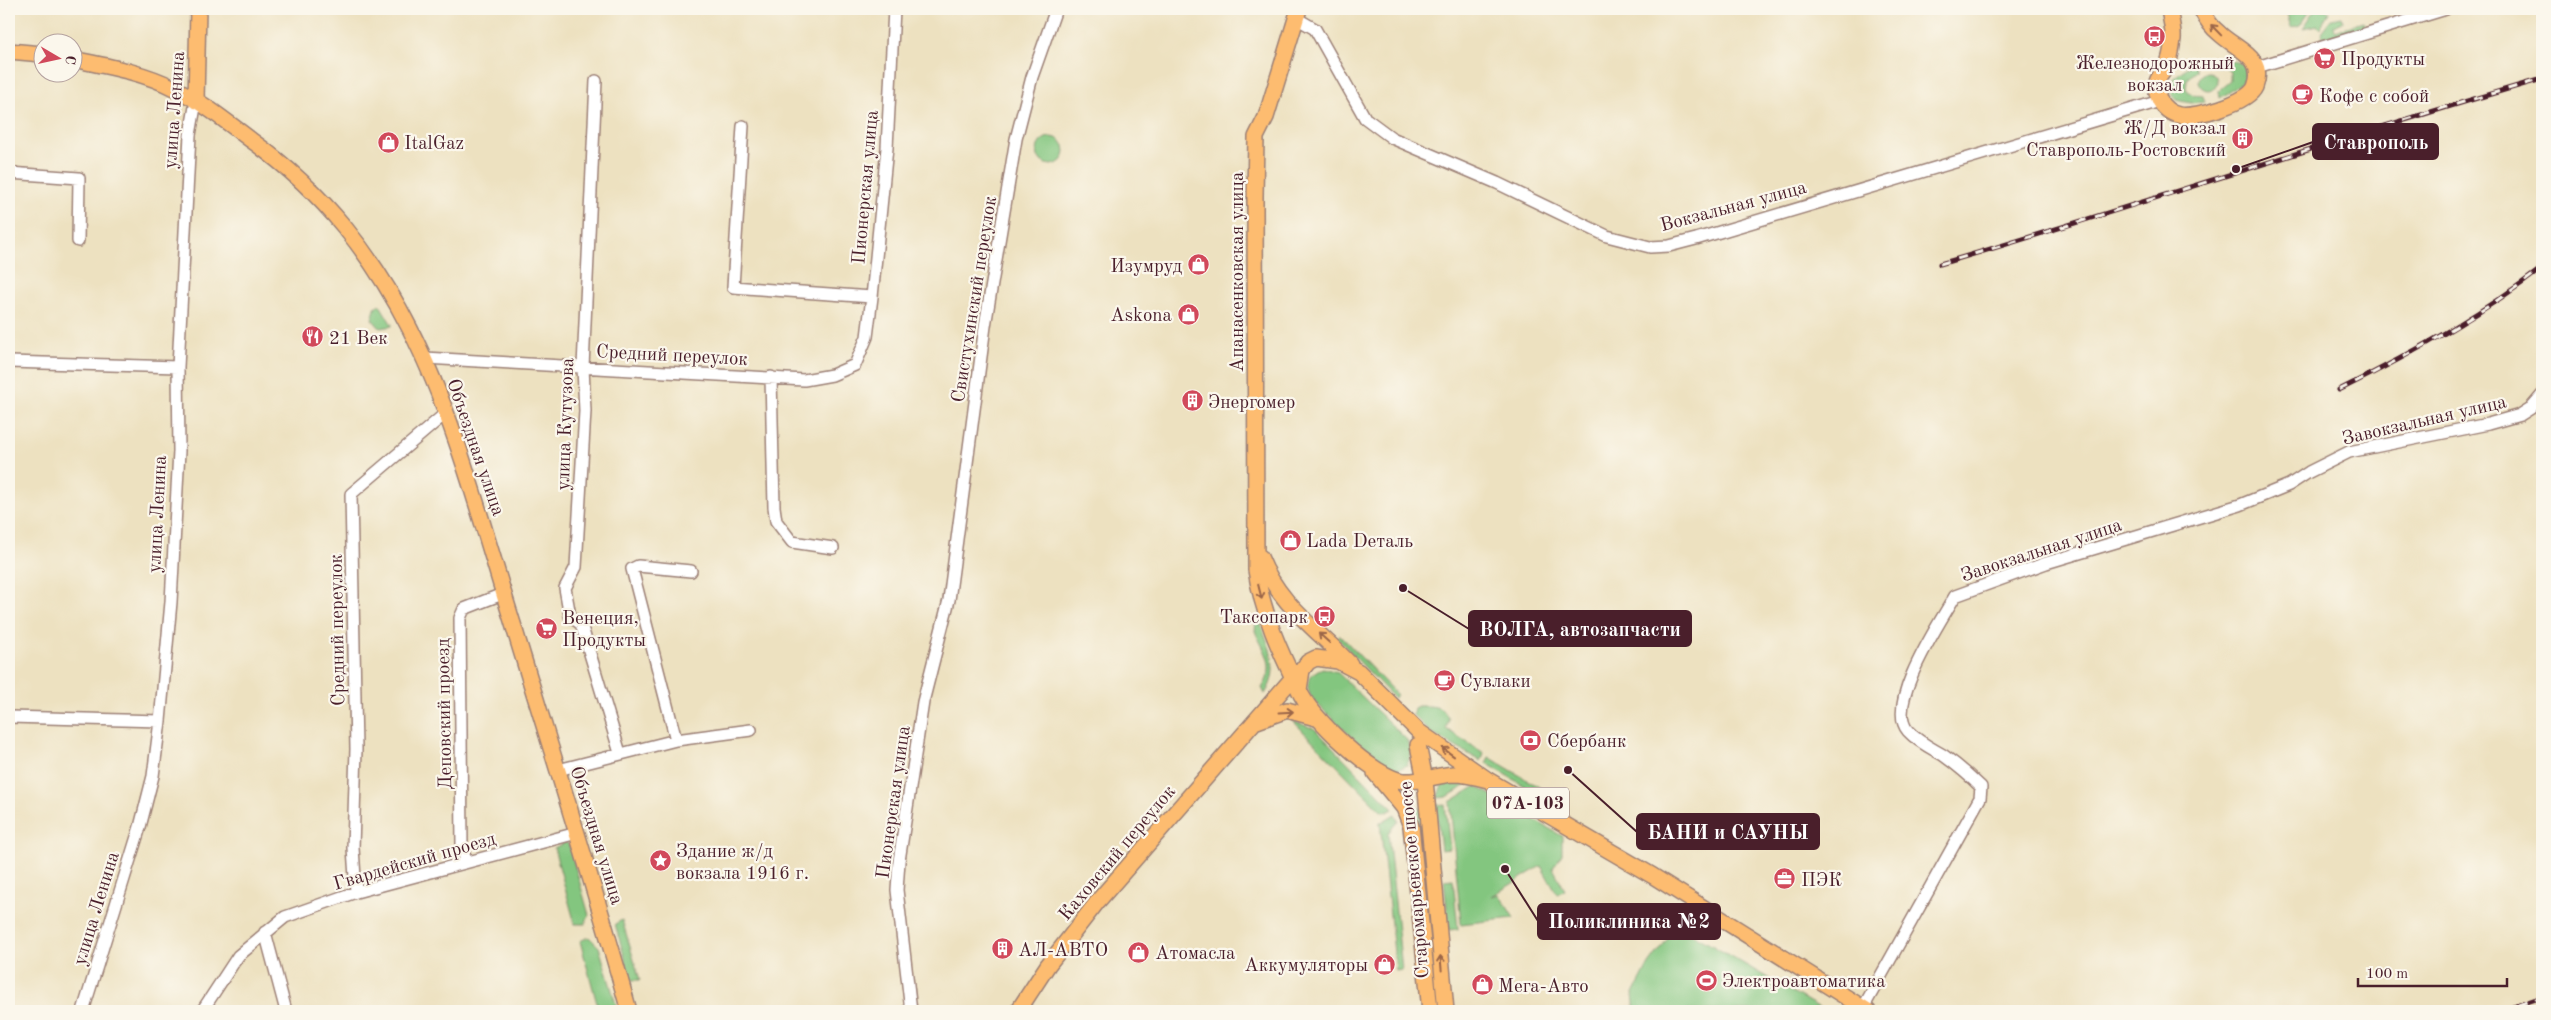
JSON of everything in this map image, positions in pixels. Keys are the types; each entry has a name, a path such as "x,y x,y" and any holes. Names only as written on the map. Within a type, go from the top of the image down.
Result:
{"main road":[{"name":"улица Ленина","path":"196,101 198,9"},
{"path":"2169,9 2173,37 2167,65 2160,72 2158,81 2160,101 2171,112 2181,115 2242,101 2255,87 2257,67 2245,51 2218,33 2201,9"},
{"name":"Апанасенковская улица","path":"1257,544 1256,137 1266,117 1298,13"},
{"path":"9,51 32,53"},
{"name":"Объездная улица","path":"82,61 146,77 174,88 196,101 278,159 334,214 373,263 409,324 425,358 446,413 504,593 629,1011"},
{"path":"1257,544 1256,570 1258,586 1278,647 1310,711 1366,763 1387,776 1403,781 1425,780 1453,774 1469,775 1488,780"},
{"path":"1257,544 1266,575 1281,597 1418,731 1488,780"},
{"path":"1270,702 1280,670 1278,647"},
{"name":"Каховский переулок","path":"1018,1011 1048,965 1098,901 1270,702 1296,684 1308,662 1326,658 1338,661 1358,672"},
{"path":"1252,724 1268,715 1287,710 1321,720"},
{"name":"Старомарьевское шоссе","path":"1399,712 1415,733 1425,780 1446,1011"},
{"path":"1387,776 1405,773 1410,769 1418,756 1418,745"},
{"name":"Старомарьевское шоссе","path":"1366,763 1404,808 1412,826 1430,1011"},
{"path":"1427,803 1434,784 1453,774"},
{"name":"07А-103","path":"1488,780 1653,876 1865,1010"}],"street":[{"name":"Пионерская улица","path":"855,366 867,337 872,297 887,148 894,9"},
{"name":"Свистухинский переулок","path":"949,600 985,326 1016,139 1032,77 1056,9"},
{"path":"2257,67 2446,9"},
{"name":"Вокзальная улица","path":"1298,13 1315,29 1365,118 1392,138 1497,183 1607,236 1650,247 1669,246 1696,240 2160,101"},
{"name":"улица Кутузова","path":"596,81 583,366 586,411 576,566 565,588 570,616 581,624 620,753"},
{"name":"улица Ленина","path":"83,1011 140,827 153,776 160,721 171,602 179,451 178,366 190,135 196,101"},
{"path":"743,126 733,287 872,297"},
{"path":"9,173 79,178 78,241"},
{"name":"Средний переулок","path":"425,358 771,376 804,380 832,375 855,366"},
{"path":"9,362 178,366"},
{"path":"771,376 774,507 776,521 792,542 833,548"},
{"name":"Завокзальная улица","path":"1865,1010 1980,798 1981,787 1907,730 1902,716 1902,701 1917,664 1955,596 2046,564 2240,505 2289,485 2309,472 2349,452 2488,424 2520,415 2532,408 2542,395"},
{"name":"Средний переулок","path":"356,892 354,848 356,749 350,494 446,413"},
{"path":"676,740 632,569 638,566 691,571"},
{"name":"Деповский проезд","path":"466,862 462,846 460,618 464,608 504,593"},
{"name":"Пионерская улица","path":"911,1011 897,890 899,862 923,702 949,600"},
{"path":"9,717 160,721"},
{"path":"558,770 676,740 751,730"},
{"name":"Гвардейский проезд","path":"202,1011 238,956 285,917 356,892 577,833"},
{"path":"266,932 286,1011"}],"green space":[{"path":"2311,9 2300,25 2291,28 2286,10"},
{"path":"2316,9 2325,9 2329,12 2320,28 2317,25 2303,28"},
{"path":"2342,17 2343,22 2333,26 2334,31 2363,22 2365,28 2324,39 2321,32 2331,19"},
{"path":"2225,58 2242,64 2244,75 2239,84 2220,98 2219,90 2230,81 2230,72 2224,67 2212,66 2211,59"},
{"path":"2194,64 2197,71 2187,79 2186,89 2193,95 2203,96 2205,102 2190,103 2176,100 2170,91 2175,77"},
{"path":"2204,72 2212,72 2217,77 2215,88 2204,90 2199,85 2199,77"},
{"path":"1051,137 1061,141 1065,151 1061,161 1051,165 1041,161 1037,151 1041,141"},
{"path":"380,305 392,326 380,328 372,319 376,306"},
{"path":"1259,619 1272,656 1273,666 1270,684 1265,694 1262,688 1267,679 1269,665 1268,658 1255,631 1256,621"},
{"path":"1340,635 1397,695 1394,698 1337,638"},
{"path":"1323,668 1337,672 1406,739 1412,752 1407,765 1395,771 1381,765 1312,699 1308,689 1309,680 1314,673"},
{"path":"1418,706 1433,706 1443,711 1449,719 1446,729 1484,753 1481,761 1431,733 1413,715 1414,708"},
{"path":"1293,721 1315,729 1393,809 1387,812 1381,811"},
{"path":"1489,757 1559,799 1556,805 1486,763"},
{"path":"1450,779 1472,782 1447,797 1437,798 1442,785"},
{"path":"1476,786 1562,836 1562,854 1553,868 1565,890 1557,894 1541,866 1492,896 1499,894 1514,918 1461,924 1450,802"},
{"path":"1445,804 1450,849 1441,850 1436,805"},
{"path":"1421,808 1440,1011 1435,1011 1417,821 1412,809"},
{"path":"1395,814 1398,821 1388,833 1402,970 1396,971 1380,823"},
{"path":"566,842 569,845 589,915 585,924 575,924 554,848"},
{"path":"1453,879 1458,929 1449,930 1444,880"},
{"path":"622,920 640,980 631,980 615,924"},
{"name":"Электроавтоматика","path":"1680,933 1694,935 1825,1011 1635,1011 1633,995 1649,964 1669,937"},
{"path":"589,937 599,947 618,1011 599,1011 580,941"}],"railway":[{"path":"1940,264 2542,79"},
{"path":"2339,390 2444,334 2518,286 2542,268"},
{"path":"2501,1011 2542,997"}],"place":[{"name":"Железнодорожный вокзал","path":"2155,36"},
{"name":"Продукты","path":"2325,58"},
{"name":"Кофе с собой","path":"2303,95"},
{"name":"Ж/Д вокзал Ставрополь-Ростовский","path":"2242,138"},
{"name":"ItalGaz","path":"388,142"},
{"name":"Ставрополь","path":"2236,169"},
{"name":"Изумруд","path":"1198,265"},
{"name":"Askona","path":"1188,314"},
{"name":"21 Век","path":"313,337"},
{"name":"Энергомер","path":"1192,401"},
{"name":"Lada Dеталь","path":"1290,540"},
{"name":"ВОЛГА, автозапчасти","path":"1403,588"},
{"name":"Таксопарк","path":"1324,616"},
{"name":"Венеция, Продукты","path":"546,628"},
{"name":"Сувлаки","path":"1444,680"},
{"name":"Сбербанк","path":"1531,740"},
{"name":"БАНИ и САУНЫ","path":"1568,770"},
{"name":"Здание ж/д вокзала 1916 г.","path":"660,861"},
{"name":"Поликлиника №2","path":"1505,869"},
{"name":"ПЭК","path":"1785,879"},
{"name":"АЛ-АВТО","path":"1002,949"},
{"name":"Атомасла","path":"1139,952"},
{"name":"Аккумуляторы","path":"1384,964"},
{"name":"Электроавтоматика","path":"1706,980"},
{"name":"Мега-Авто","path":"1482,985"}]}
